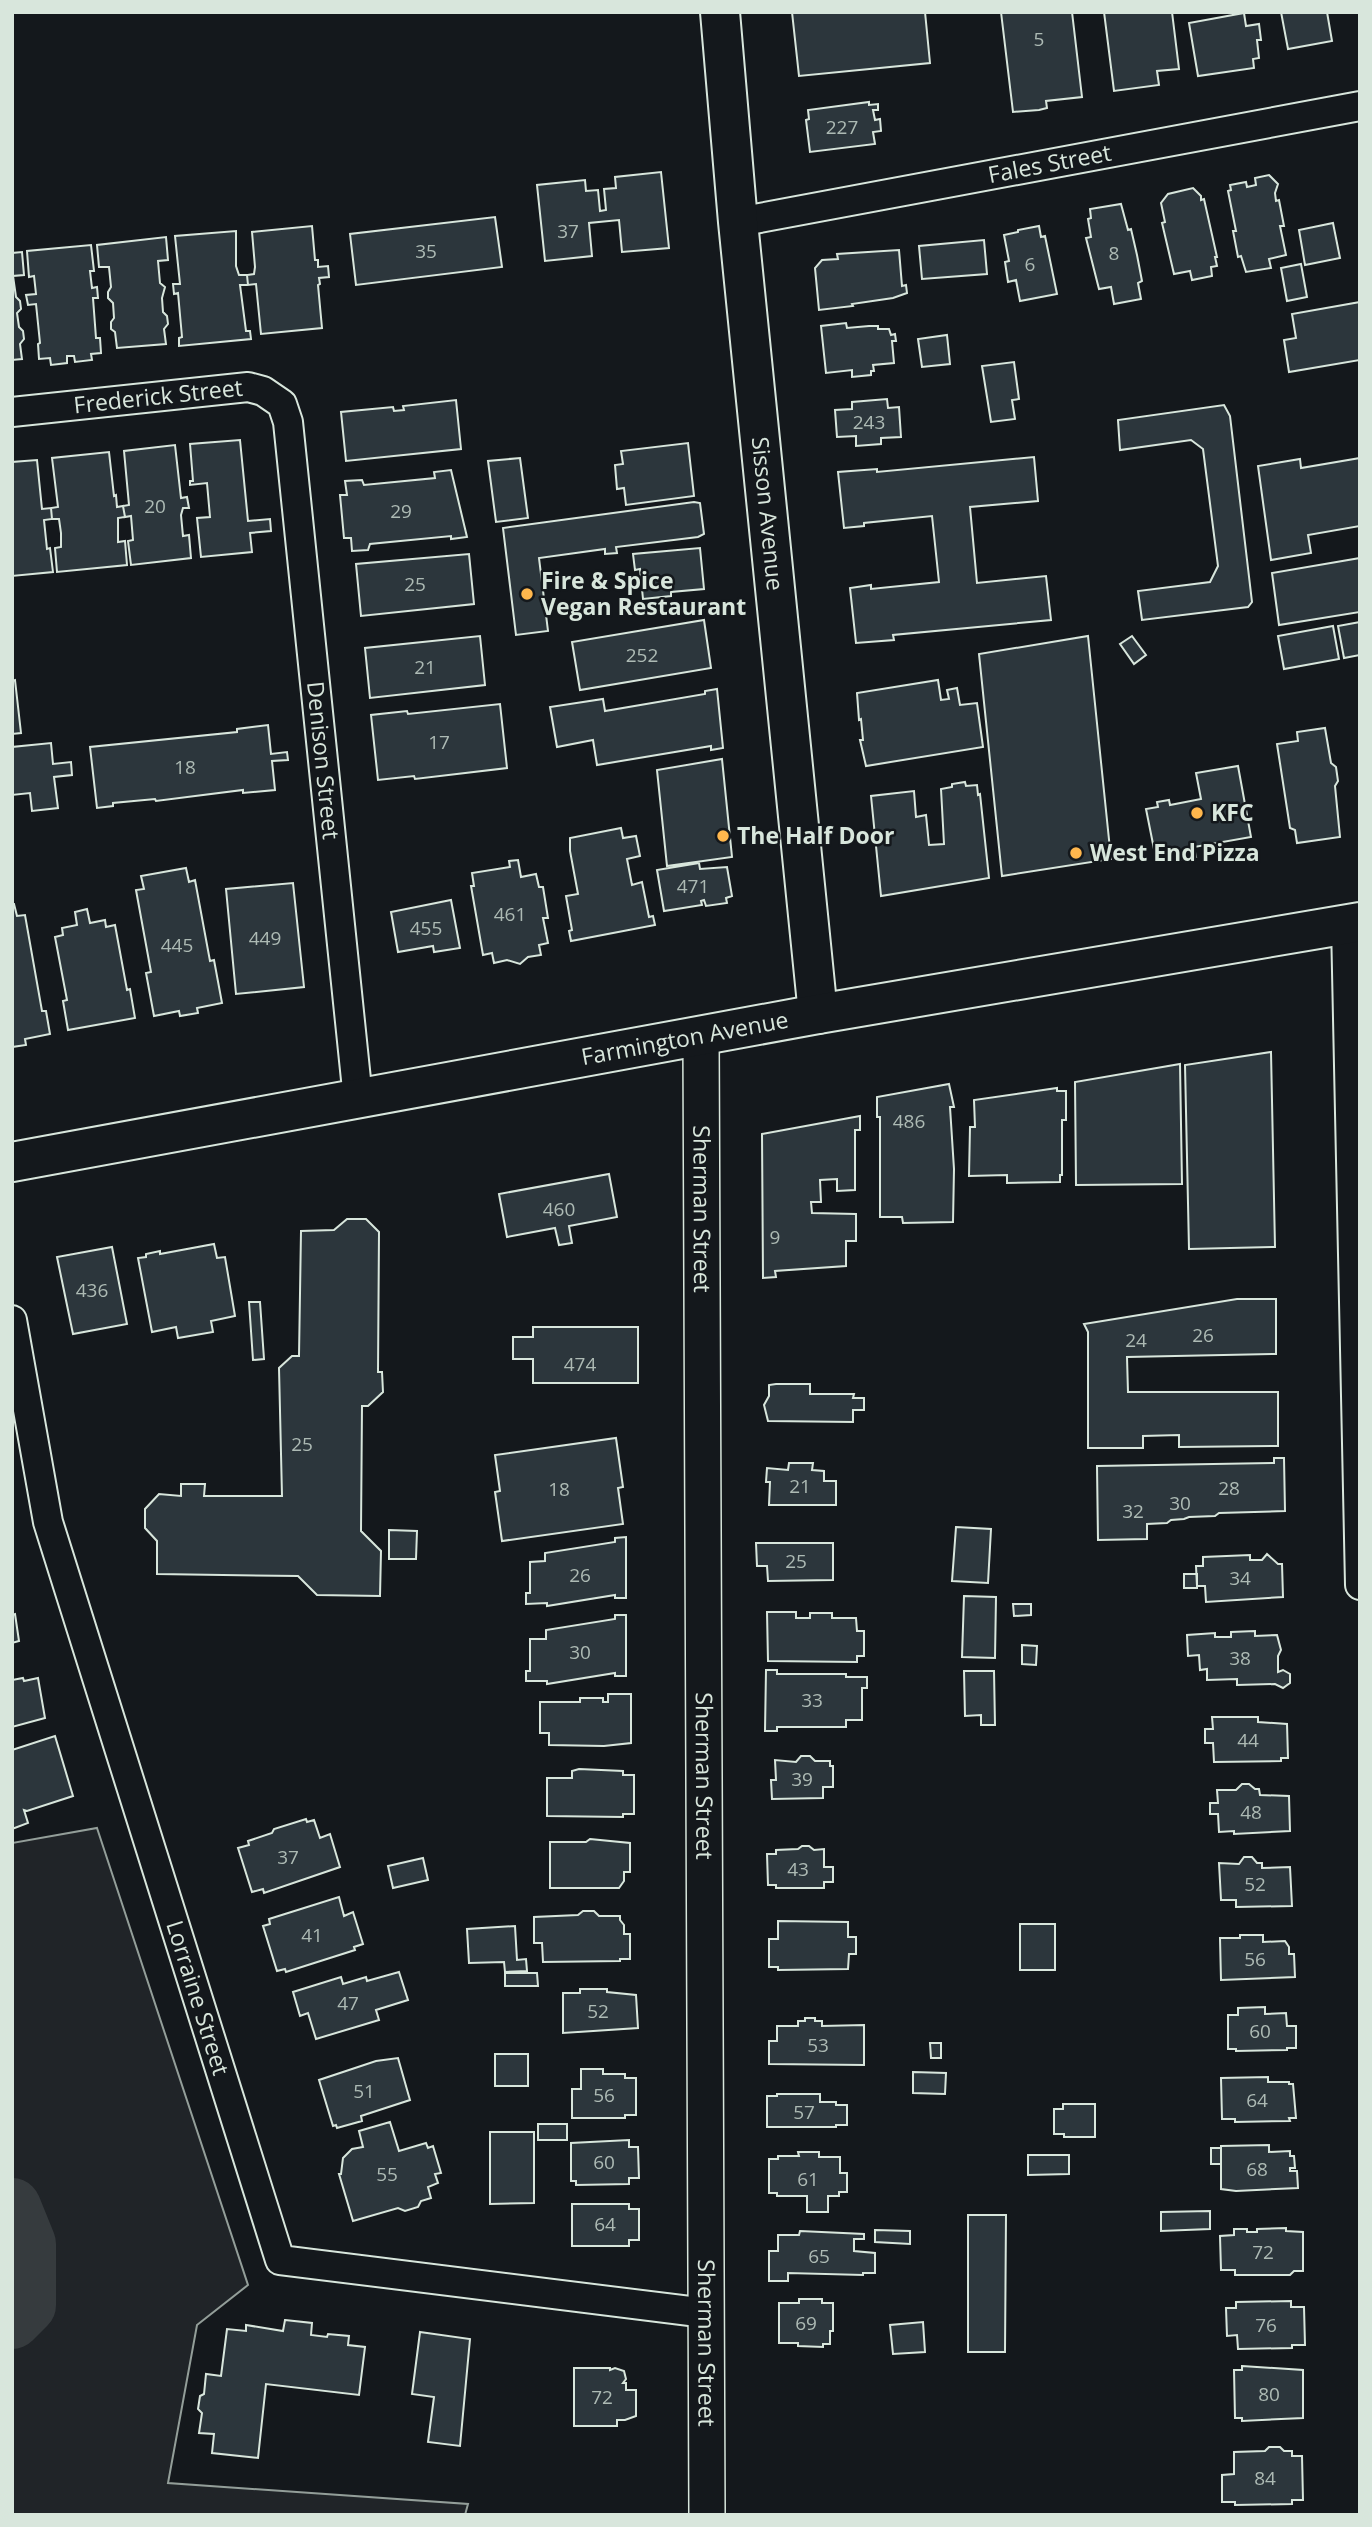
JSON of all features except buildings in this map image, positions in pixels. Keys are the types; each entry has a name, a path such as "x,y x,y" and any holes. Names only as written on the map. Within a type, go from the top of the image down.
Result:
{"main road":[{"name":"Sisson Avenue","path":"720,12 738,222 818,1014"},
{"name":"Farmington Avenue","path":"12,1162 818,1014 1353,923"}],"street":[{"name":"Fales Street","path":"738,222 1360,106"},
{"name":"Frederick Street","path":"12,412 248,387 263,391 282,404 288,422"},
{"name":"Denison Street","path":"288,422 358,1099"},
{"path":"1353,923 1360,1585"},
{"name":"Sherman Street","path":"701,1036 706,2515"},
{"name":"Lorraine Street","path":"12,1320 48,1522 280,2260 706,2313"}],"shaded area":[{"path":"97,1828 248,2285 197,2325 168,2483 468,2504 465,2515 12,2515 12,1843"}],"waterway":[{"path":"12,2207 27,2244 27,2305 12,2320"}],"place":[{"name":"Fire & Spice Vegan Restaurant","path":"527,594"},
{"name":"KFC","path":"1197,813"},
{"name":"The Half Door","path":"723,836"},
{"name":"West End Pizza","path":"1076,853"}]}
